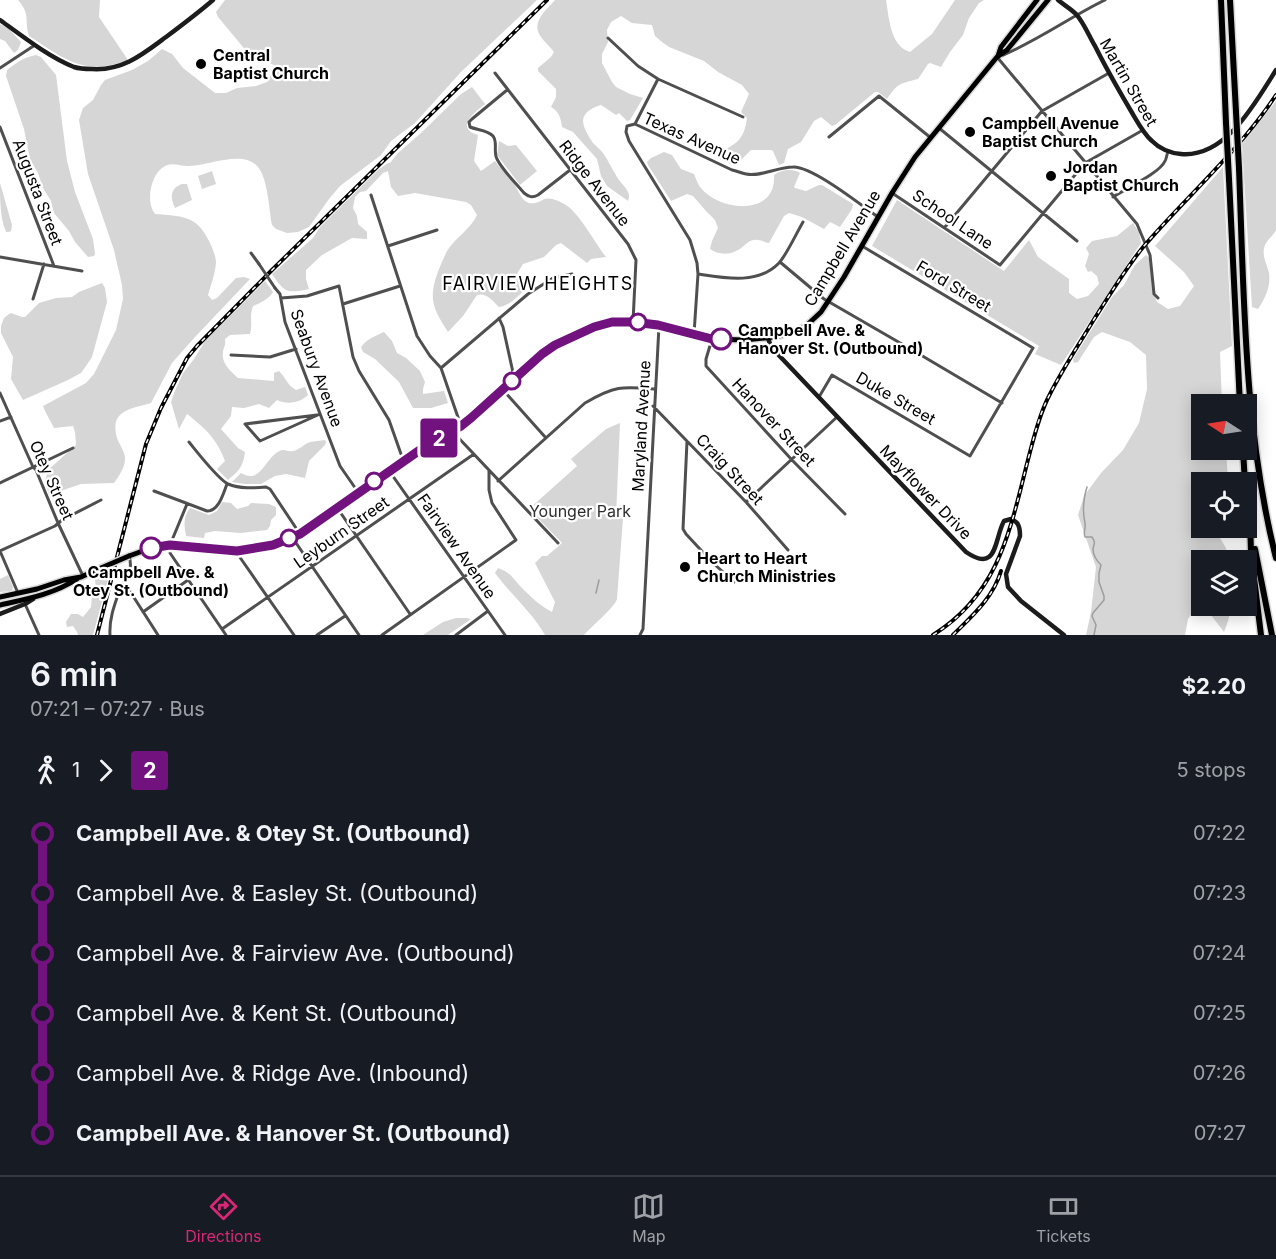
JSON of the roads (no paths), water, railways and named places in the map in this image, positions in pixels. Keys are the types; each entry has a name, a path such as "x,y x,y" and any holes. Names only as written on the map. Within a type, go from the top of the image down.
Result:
{"highway":[{"path":"1219,0 1239,394"},
{"path":"1232,0 1246,344 1255,448 1276,558"},
{"path":"1251,538 1261,635"},
{"path":"1253,538 1272,635"}],"main road":[{"name":"Campbell Avenue","path":"997,57 1001,47 1037,0"},
{"name":"Campbell Avenue","path":"37,596 151,548 170,545 237,551 273,545 300,534 427,445 461,426 542,354 555,345 594,327 612,322 633,322 658,325 712,339 744,340 768,338 790,333 806,326 829,301 915,157 997,57 1007,50 1048,0"},
{"name":"Campbell Avenue","path":"0,597 82,577"},
{"path":"0,605 37,596"}],"street":[{"path":"0,20 35,45 74,67 100,70 116,68 141,56 213,0"},
{"path":"1058,0 1076,14"},
{"name":"Campbell Avenue","path":"997,57 1039,37 1076,14 1105,0"},
{"name":"Martin Street","path":"1076,14 1143,130 1153,142 1168,152"},
{"path":"608,38 638,66 658,79 743,117"},
{"path":"0,68 35,45"},
{"path":"997,57 1133,219 1150,255 1154,294 1158,298"},
{"path":"1113,197 1162,166 1168,152 1192,154 1220,142 1232,132 1252,108 1276,70"},
{"name":"Ridge Avenue","path":"495,73 633,253 636,260 633,322"},
{"path":"945,227 1041,111 1109,73"},
{"path":"635,124 658,79"},
{"path":"507,90 469,122 470,127 493,136 496,157 524,193 529,196 538,195 570,170"},
{"path":"829,137 879,96 931,138"},
{"name":"Texas Avenue","path":"698,274 690,240 629,141 626,128 630,125 635,124 732,170 746,174 794,166 807,170 833,185 878,217"},
{"name":"Augusta Street","path":"0,127 54,266"},
{"path":"939,128 1077,241"},
{"path":"1043,213 1085,163 1143,130"},
{"name":"School Lane","path":"892,193 1000,265 1043,213"},
{"path":"371,195 417,336 424,349 441,368 461,426"},
{"path":"694,334 698,274 744,279 770,270 780,262 803,222"},
{"path":"388,246 437,230"},
{"name":"Ford Street","path":"862,246 1033,348 1002,403"},
{"name":"Seabury Avenue","path":"251,253 281,298 285,322 340,466 358,492"},
{"path":"0,257 82,271"},
{"path":"780,262 824,299 1002,403"},
{"name":"Augusta Street","path":"33,299 44,264"},
{"path":"441,368 528,294 554,278 572,274"},
{"path":"281,298 307,296 339,286 353,357 389,420 405,460"},
{"path":"343,304 400,286"},
{"path":"499,318 514,380"},
{"name":"Maryland Avenue","path":"640,635 643,629 658,325"},
{"name":"Mayflower Drive","path":"768,338 771,347 954,540 972,556 986,560 989,558 995,550 1000,527 1004,521 1011,519 1017,523 1020,536 1006,574 1008,586 1022,601 1064,635"},
{"name":"Hanover Street","path":"712,339 706,366 844,514"},
{"path":"231,355 270,357 296,349"},
{"name":"Duke Street","path":"819,398 832,375 970,456 1002,403"},
{"path":"498,481 585,403 598,395 616,388 654,389"},
{"path":"503,390 546,438"},
{"name":"Otey Street","path":"0,393 82,577"},
{"name":"Craig Street","path":"653,406 746,502 788,550"},
{"path":"320,414 260,441 245,424 304,416 320,414"},
{"path":"0,421 10,417"},
{"path":"746,502 837,417"},
{"path":"452,431 558,543"},
{"path":"687,441 683,529 712,562 734,582"},
{"path":"189,442 227,483 240,487 270,489 300,534"},
{"path":"0,483 73,448"},
{"name":"Leyburn Street","path":"222,629 474,454"},
{"name":"Fairview Avenue","path":"389,471 505,635"},
{"path":"382,635 516,540 492,503 489,471"},
{"path":"154,491 211,512 216,509 227,483"},
{"path":"18,593 0,551 55,526 101,500"},
{"path":"187,504 170,545 170,554 226,635"},
{"path":"338,507 410,614"},
{"path":"292,537 359,635"},
{"path":"237,551 294,635"},
{"path":"110,635 109,624 119,593 130,572 129,556"},
{"path":"143,612 188,580"},
{"path":"124,582 158,635"},
{"name":"Campbell Avenue","path":"0,614 25,604 37,596"},
{"path":"25,604 39,635"},
{"path":"456,635 489,611"},
{"path":"317,635 345,615"}],"waterway":[{"path":"1087,487 1083,505 1084,535 1092,537 1094,541 1093,551 1101,565 1099,582 1104,596 1104,600 1092,616 1096,625 1094,635"},
{"path":"596,593 599,580"}],"railway":[{"path":"97,635 146,444 161,408 187,358 271,271 547,0"},
{"path":"933,635 956,618 975,598 989,577 1009,530 1043,409 1065,367 1105,302 1144,246 1230,154 1276,95"},
{"path":"953,635 987,598 1001,571"}],"place":[{"name":"Central Baptist Church","path":"201,64"},
{"name":"Campbell Avenue Baptist Church","path":"970,132"},
{"name":"Jordan Baptist Church","path":"1051,176"},
{"name":"Campbell Ave. & Hanover St. (Outbound)","path":"721,339"},
{"name":"Campbell Ave. & Otey St. (Outbound)","path":"151,548"},
{"name":"Heart to Heart Church Ministries","path":"685,567"}],"district":[{"name":"FAIRVIEW HEIGHTS","path":"538,283"}],"park label":[{"name":"Younger Park","path":"580,511"}]}
